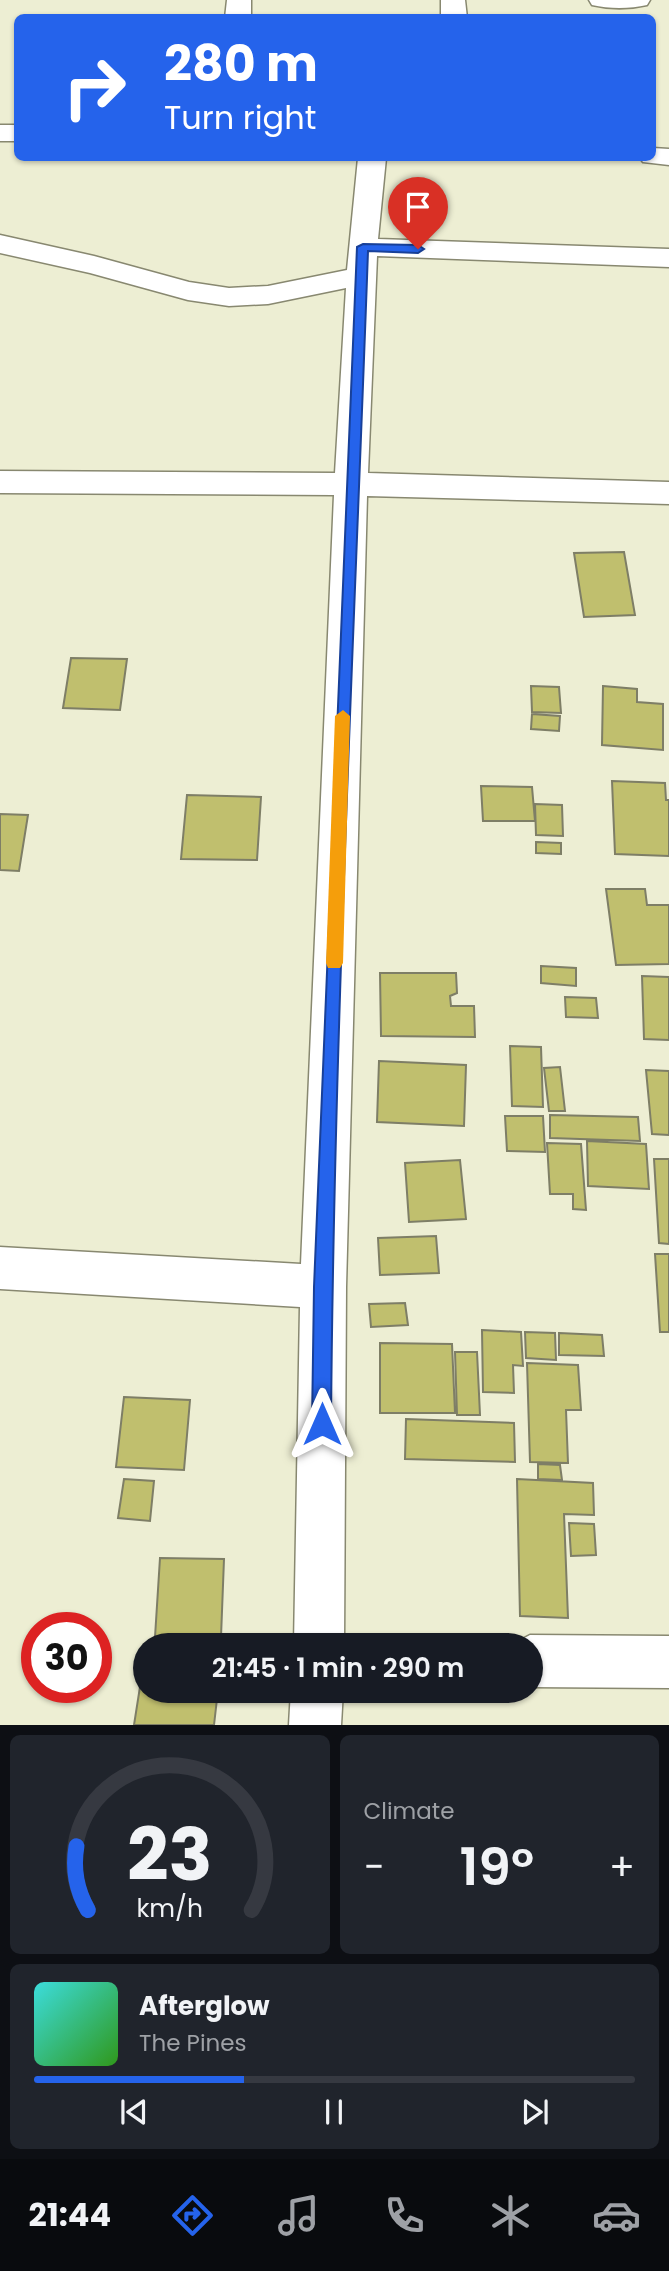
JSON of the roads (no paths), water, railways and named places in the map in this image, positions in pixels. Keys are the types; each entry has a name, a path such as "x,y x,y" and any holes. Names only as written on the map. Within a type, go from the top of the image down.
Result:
{"street":[{"path":"601,0 638,0"},
{"path":"319,1633 323,1287 351,484 362,262 372,161"},
{"path":"0,244 58,256 188,291 229,297 268,295 362,262 669,258"},
{"path":"0,482 351,484 669,493"},
{"path":"0,1268 323,1287"},
{"path":"543,1661 669,1662"},
{"path":"315,1725 316,1703"}]}
